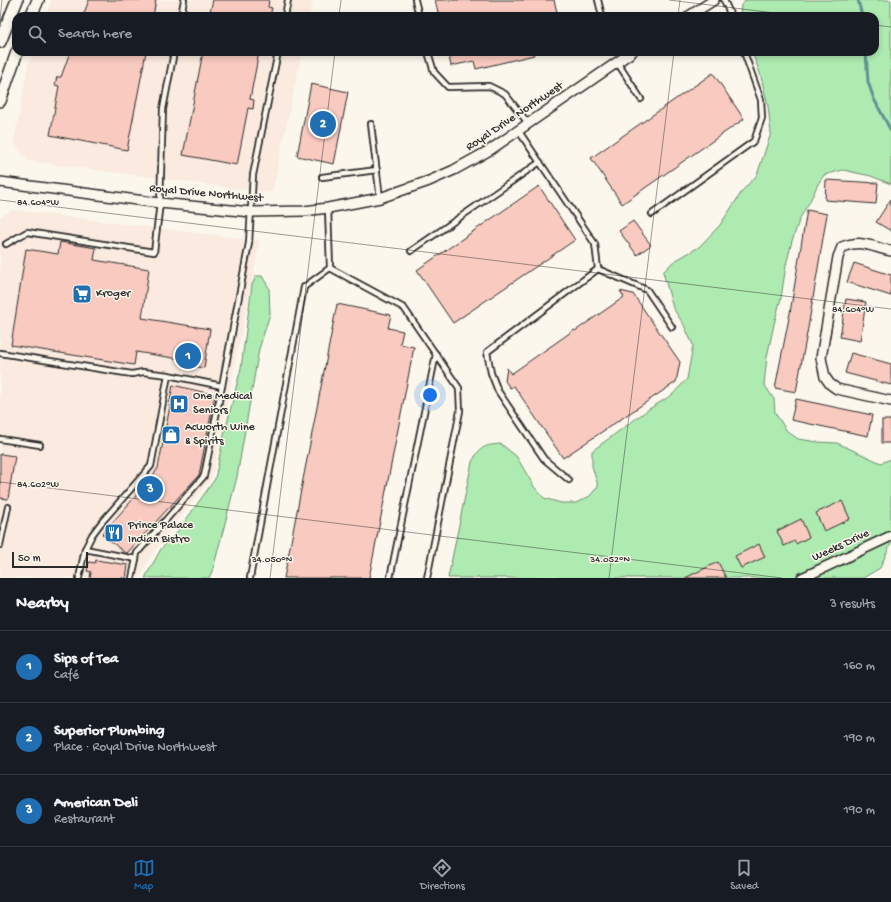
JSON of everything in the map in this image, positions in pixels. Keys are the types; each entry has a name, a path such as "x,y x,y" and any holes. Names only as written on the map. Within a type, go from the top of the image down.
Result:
{"street":[{"path":"12,12 17,0"},
{"path":"34,12 38,0"},
{"path":"695,12 714,0"},
{"path":"0,42 12,12"},
{"path":"0,101 16,56"},
{"name":"Royal Drive Northwest","path":"0,182 160,203 251,212 304,211 380,198 429,181 454,170 490,150 620,57"},
{"path":"891,251 860,243 852,243 842,247 838,257 821,358 825,377 830,384 837,389 891,401"},
{"name":"Weeks Drive","path":"802,578 891,536"}],"lane":[{"path":"182,12 184,0"},
{"path":"286,12 288,0"},
{"path":"415,0 418,12"},
{"path":"598,0 601,12"},
{"path":"724,0 729,12"},
{"path":"6,244 27,232 154,252 160,203 163,109 173,56"},
{"path":"132,578 137,553 204,476 249,243 253,175 277,56"},
{"path":"429,56 434,72 448,87 489,86 505,94 528,123"},
{"path":"652,214 754,141 762,118 761,100 745,56"},
{"path":"620,57 642,99"},
{"path":"371,124 380,198"},
{"path":"518,130 595,244 598,269"},
{"path":"411,251 540,162"},
{"path":"322,177 377,170"},
{"path":"328,208 330,268"},
{"path":"330,268 404,308 459,388 460,411 427,578"},
{"path":"250,578 304,287 330,268"},
{"path":"598,269 647,290 672,327"},
{"path":"569,480 544,459 498,390 491,373 487,352 598,269"},
{"path":"0,353 132,374 143,372 168,375 222,386"},
{"path":"390,578 436,354"},
{"path":"79,578 85,549 101,523 151,466 168,375"},
{"path":"0,439 40,445"},
{"path":"0,545 1,534 8,507"},
{"path":"85,549 136,559"}],"shaded area":[{"path":"52,0 313,0 310,12 48,12"},
{"path":"31,56 301,56 272,193 28,161 14,143 28,65"},
{"path":"13,210 260,241 212,477 150,556 140,578 0,578 0,217"}],"green space":[{"path":"746,0 891,0 891,184 871,176 843,170 824,175 818,184 800,218 792,241 786,265 781,298 767,357 764,384 774,399 775,413 787,431 798,439 837,443 881,463 891,459 891,543 880,568 863,578 448,578 472,462 480,450 486,446 501,444 516,456 535,488 544,498 561,503 576,503 590,496 598,486 592,466 592,451 649,409 672,395 687,379 693,345 684,325 673,308 663,272 673,262 699,247 720,225 743,190 757,175 771,133 768,106 760,73 754,56 879,56 879,12 740,12 741,5"},
{"path":"256,276 262,276 269,288 270,314 259,349 237,477 213,569 209,578 145,578 161,549 178,531 215,479 223,439 241,368 252,285"}],"building":[{"path":"89,0 156,0 154,12 84,12"},
{"path":"213,0 269,0 268,7 272,8 271,12 210,12"},
{"path":"435,0 554,0 557,12 438,12"},
{"path":"69,56 145,56 127,150 50,135 59,86 55,85 57,77 61,77"},
{"path":"202,56 258,56 250,99 254,100 253,109 248,108 237,165 183,155"},
{"path":"449,56 530,56 476,69 474,61 451,66"},
{"path":"713,73 744,119 622,204 591,158"},
{"path":"311,84 348,92 334,164 297,156"},
{"path":"826,180 878,183 876,204 825,200"},
{"path":"539,186 575,240 453,323 417,270"},
{"path":"891,199 891,231 876,222"},
{"path":"807,210 827,214 796,392 775,388 790,313"},
{"path":"633,221 651,245 637,255 619,231"},
{"name":"Kroger","path":"60,242 96,248 94,260 149,269 142,318 210,329 204,368 191,366 192,361 136,352 134,365 11,345 26,249 58,254"},
{"path":"854,263 891,275 891,296 847,282"},
{"path":"620,291 633,294 680,362 676,382 563,458 514,386 510,388 505,381 507,368 511,374 574,330 575,331 624,297"},
{"path":"846,299 866,302 860,341 840,337"},
{"path":"337,304 391,315 388,328 403,331 400,344 414,347 369,578 284,578"},
{"path":"851,353 891,364 891,385 845,373"},
{"path":"173,385 215,395 199,475 127,553 125,553 102,534 150,480 158,468"},
{"path":"796,399 872,415 868,436 791,420"},
{"path":"882,420 891,420 891,443 882,443"},
{"path":"0,454 15,456 8,499 0,498"},
{"path":"842,501 850,519 824,531 816,513"},
{"path":"801,519 809,537 796,544 795,541 784,546 777,531"},
{"path":"759,544 765,557 741,568 735,556"},
{"path":"96,560 128,565 126,578 90,578 91,572 87,571 89,562 95,563"},
{"path":"718,562 726,578 685,578"}],"waterway":[{"path":"858,0 861,12"},
{"path":"866,56 868,82 874,99 891,131"}],"place":[{"name":"Superior Plumbing","path":"323,124"},
{"name":"Kroger","path":"82,294"},
{"name":"Sips of Tea","path":"188,356"},
{"name":"One Medical Seniors","path":"179,404"},
{"name":"Acworth Wine & Spirits","path":"171,435"},
{"name":"American Deli","path":"150,489"},
{"name":"Prince Palace Indian Bistro","path":"114,533"}]}
